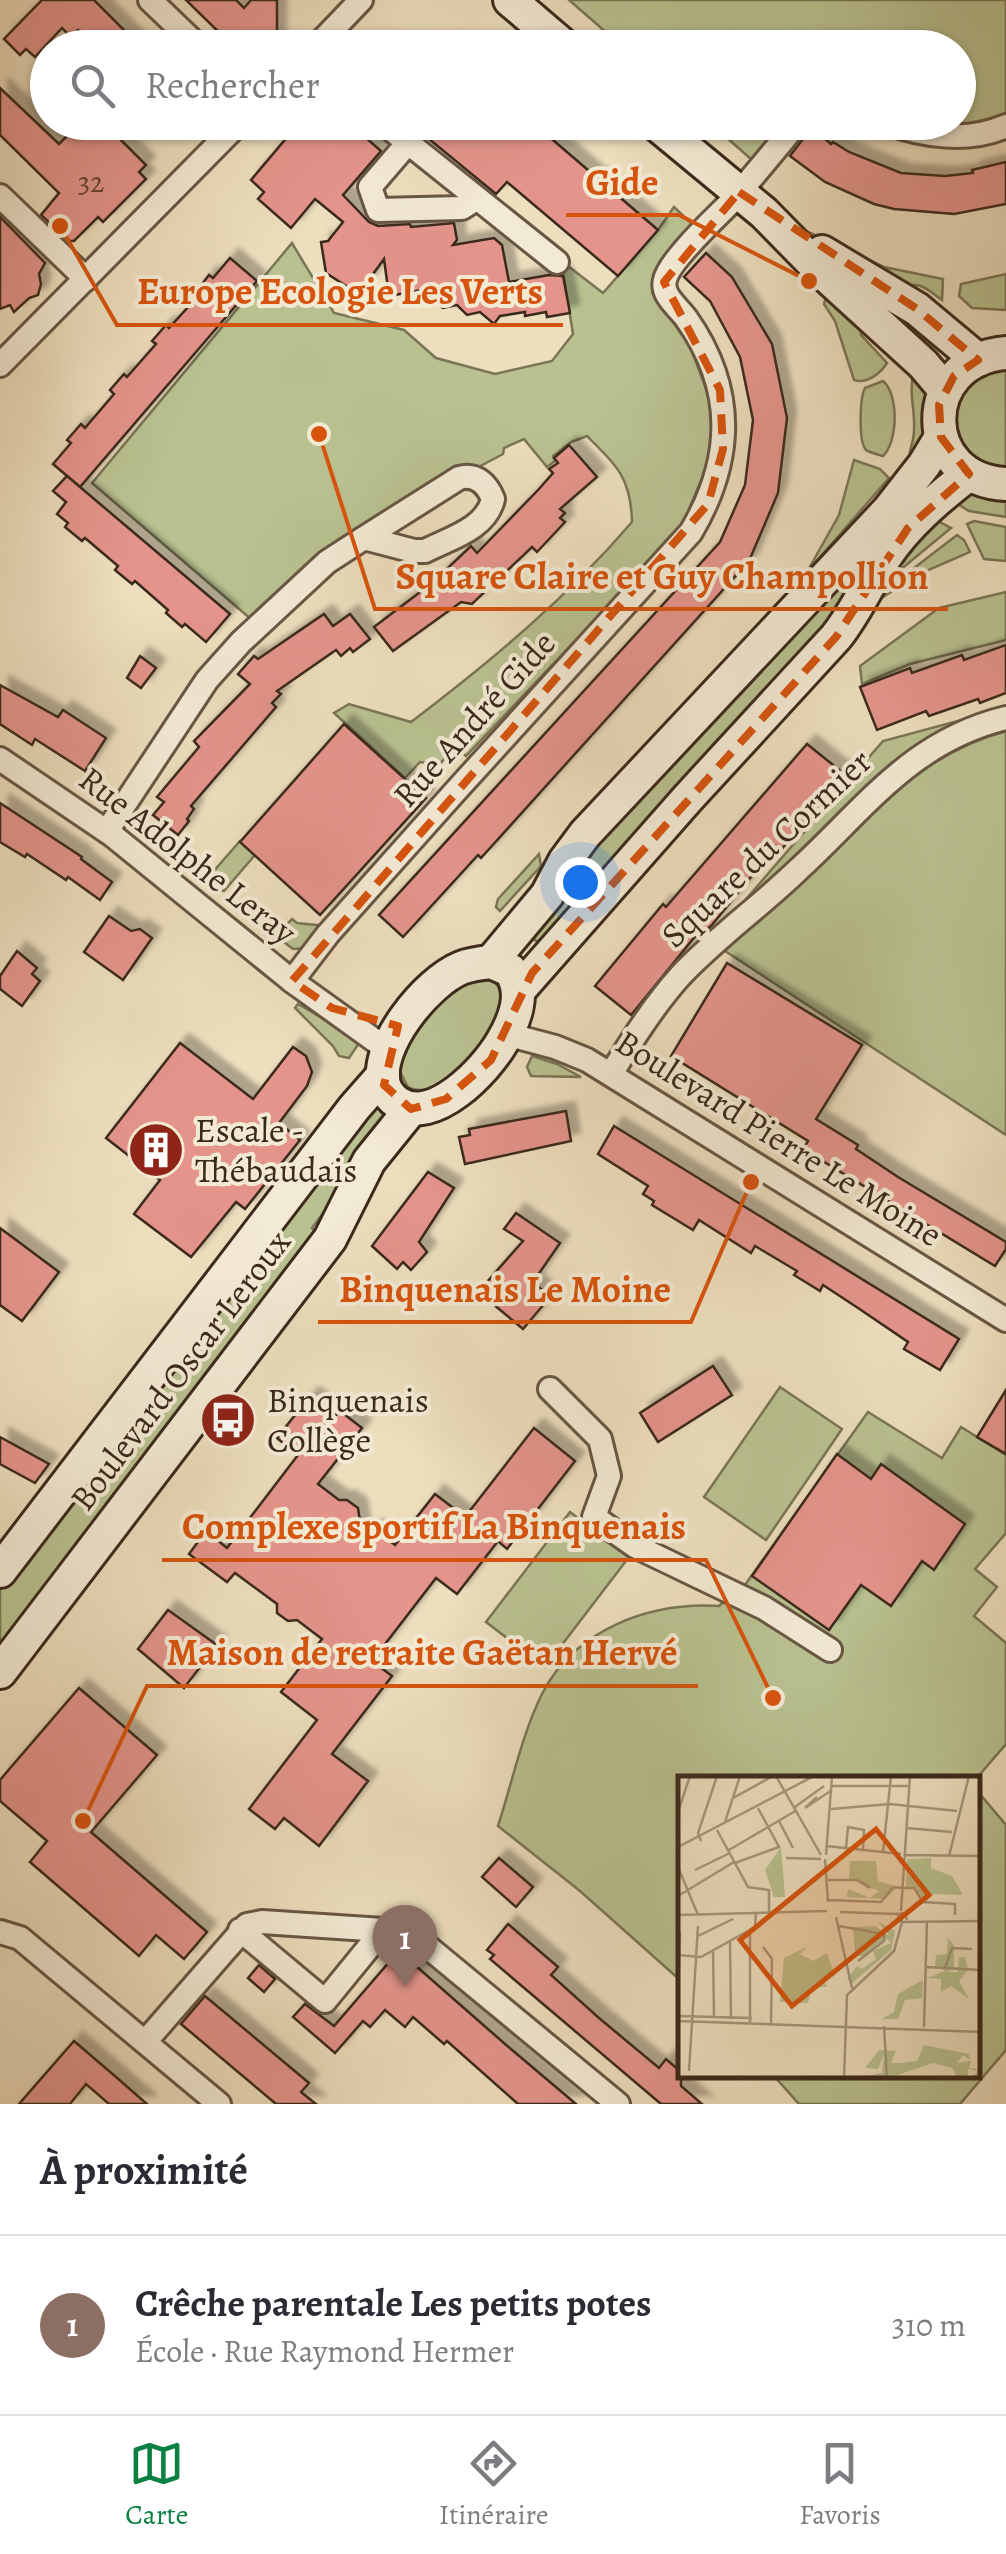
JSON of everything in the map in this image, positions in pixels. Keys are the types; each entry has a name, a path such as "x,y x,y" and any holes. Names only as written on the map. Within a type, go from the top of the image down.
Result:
{"main road":[{"path":"510,0 545,30"},
{"path":"676,140 764,214 923,364 945,390"},
{"path":"764,214 841,266 908,302 992,357"},
{"path":"992,357 954,376 945,390 939,405 941,437 948,453 969,474 1006,484"},
{"path":"519,990 510,970 491,962 547,895 564,861 584,834 888,511 941,437"},
{"path":"386,1062 387,1092 411,1109 432,1106 464,1086 491,1060 506,1034 519,990 836,638 887,554 908,528 969,474"},
{"name":"Boulevard Oscar Leroux","path":"0,1571 354,1108 386,1062 409,1014 458,969 491,962"},
{"name":"Boulevard Oscar Leroux","path":"0,1672 330,1239 369,1161 411,1109"}],"street":[{"path":"150,0 181,30"},
{"path":"332,30 361,0"},
{"path":"976,133 1006,126"},
{"path":"0,366 222,140"},
{"path":"402,140 557,262"},
{"path":"739,192 783,140"},
{"path":"407,144 370,187 378,210 462,208 476,199"},
{"name":"Rue André Gide","path":"292,981 415,836 691,532 708,504 724,448 720,390 706,351 668,296 664,282 668,272 739,192"},
{"path":"0,196 86,279"},
{"path":"107,831 207,680 241,642 327,562 364,538 459,478 468,475 477,479 485,484 493,499 482,521 425,551 364,538"},
{"name":"Square du Cormier","path":"610,1074 681,976 790,878 892,776 924,752 971,728 1006,718"},
{"name":"Rue Adolphe Leray","path":"0,759 107,831 292,981 332,1008 386,1062"},
{"name":"Rue Adolphe Leray","path":"332,1008 382,1022 409,1014"},
{"name":"Boulevard Pierre Le Moine","path":"506,1034 571,1053 610,1074 1006,1320"},
{"path":"550,1389 600,1440 609,1476 594,1517 635,1546 764,1608 830,1650"},
{"path":"144,2042 246,1925 262,1922 383,1930 423,1943 618,2104"},
{"path":"240,1930 325,2001 383,1930"},
{"path":"0,1932 20,1938 219,2104"}],"highlighted area":[{"path":"739,192 917,309 978,360 954,376 939,405 941,437 969,474 908,528 836,637 532,973 491,1060 446,1099 411,1109 384,1085 398,1026 332,1008 292,981 708,504 723,449 720,390 664,282"}],"green space":[{"path":"569,0 1006,0 1006,115 976,122 976,30 603,30"},
{"path":"729,140 770,140 752,160"},
{"path":"674,207 698,230 658,273 652,292 690,346 710,399 713,443 702,478 681,529 466,756 455,747 439,765 420,762 405,778 334,713 349,704 411,722 527,628 607,550 632,522 629,494 607,456 587,436 571,442 553,456 555,461 547,467 524,439 504,448 503,454 360,530 310,562 252,620 92,483 292,243 334,313 404,330 436,358 495,374 552,361 573,334 563,272 568,266 603,293"},
{"path":"806,231 884,267 943,279 942,300 918,285 902,290"},
{"path":"1006,274 1006,310 972,308 959,296 961,284"},
{"path":"827,293 860,322 861,335 887,363 873,377 854,380 835,321 824,304"},
{"path":"1006,363 1006,470 978,465 951,434 961,380"},
{"path":"914,372 928,398 930,418 910,463 914,431"},
{"path":"883,381 892,396 895,418 892,440 883,456 863,445 861,419 865,388"},
{"path":"854,460 880,469 889,478 807,572 839,515"},
{"path":"969,491 1006,493 1006,517 969,511 953,501"},
{"path":"899,512 850,603 545,948 525,932 587,863 594,842"},
{"path":"932,518 951,528 883,584"},
{"path":"974,521 1006,527 1006,561 984,559 967,524"},
{"path":"957,535 970,552 919,574 880,599 892,585"},
{"path":"1006,592 1006,640 910,664 862,684 860,666 939,608"},
{"path":"1006,708 1006,1135 725,951 721,928 883,741"},
{"path":"240,841 255,855 224,891 218,890 205,881"},
{"path":"539,854 541,866 500,911 496,907 498,899"},
{"path":"292,919 327,926 307,948 293,949 276,936"},
{"path":"491,978 500,993 500,1011 479,1052 443,1083 424,1090 408,1087 398,1068 409,1029 463,981"},
{"path":"298,1004 361,1040 349,1058 339,1056 295,1008"},
{"path":"532,1056 581,1077 531,1076 527,1067"},
{"path":"373,1100 395,1116 312,1228 323,1237 308,1257 298,1252 271,1298 0,1651 0,1581"},
{"path":"780,1387 842,1429 766,1540 704,1497"},
{"path":"868,1412 942,1458 961,1427 1006,1455 1006,1533 975,1569 997,1587 974,1616 1006,1643 1006,1744 979,1776 678,1776 678,1978 580,1891 498,1826 535,1709 556,1671 574,1652 617,1624 667,1609 719,1606 738,1582 745,1585"},
{"path":"570,1512 629,1557 545,1667 486,1622"},
{"path":"981,1795 1006,1825 1006,2050 960,2104 799,2104 777,2079 981,2079"}],"building":[{"path":"42,0 94,0 124,30 30,30 30,53 26,49 20,55 4,39"},
{"path":"186,0 236,0 244,8 251,0 277,0 277,30 217,30"},
{"path":"0,88 30,116 30,140 55,140 59,144 63,140 121,140 146,165 139,172 146,179 103,222 98,217 74,241 69,241 41,215 59,193 0,135"},
{"path":"285,140 368,140 381,151 343,195 369,222 411,227 454,223 457,240 453,245 494,238 502,245 509,282 563,276 570,313 547,317 546,312 525,316 525,312 500,316 494,324 480,312 467,315 457,305 443,308 435,302 433,288 389,296 384,259 349,307 346,286 326,273 321,242 328,241 343,222 315,199 291,228 258,199 264,192 251,180"},
{"path":"430,140 553,140 658,230 618,276 507,182 496,194"},
{"path":"802,140 827,140 901,173 945,176 973,173 972,170 1006,162 1006,204 954,214 894,209 825,182 790,156"},
{"path":"0,217 45,263 39,274 38,295 14,312 10,305 0,309"},
{"path":"706,253 732,277 772,344 787,418 778,493 749,561 481,858 478,855 403,937 379,915 720,542 745,485 753,420 740,357 710,301 684,277"},
{"path":"230,258 257,281 80,487 53,464 71,443 67,440 81,424 85,428 114,394 110,390 156,344 152,341 166,325 169,328 199,295 196,292 209,275 213,278"},
{"path":"569,445 597,477 560,509 565,513 560,518 565,522 537,552 532,547 472,604 461,602 393,651 374,627 432,583 471,546 477,553 553,473 549,469 558,463 554,458"},
{"path":"67,476 230,614 206,642 185,624 182,627 135,581 132,584 115,570 118,566 85,538 82,541 65,527 68,523 57,514 66,502 53,491"},
{"path":"324,614 333,626 350,614 370,639 341,656 336,650 277,691 281,694 272,703 276,707 191,806 194,809 189,821 178,835 153,815 164,802 157,797 199,747 194,741 250,684 238,674 254,656 258,659"},
{"path":"1006,645 1006,693 929,716 926,711 877,730 860,687 910,668 912,673"},
{"path":"140,656 156,668 141,688 127,678"},
{"path":"0,685 58,717 63,710 106,738 85,771 35,739 32,745 0,724"},
{"path":"344,724 426,798 320,915 240,842"},
{"path":"807,744 843,773 781,850 776,846 631,1015 595,986"},
{"path":"0,803 82,857 112,882 100,900 68,877 66,880 27,854 25,857 0,842"},
{"path":"109,916 131,931 140,929 152,938 123,980 84,952"},
{"path":"17,951 37,968 32,974 40,981 22,1006 0,989 0,976"},
{"path":"727,963 862,1045 816,1119 858,1145 856,1149 898,1177 1006,1242 995,1266 803,1149 808,1141 671,1056"},
{"name":"Escale - Thébaudais","path":"180,1043 253,1099 293,1047 306,1056 312,1072 307,1086 279,1123 300,1140 245,1209 236,1202 191,1257 134,1214 160,1180 106,1138"},
{"path":"566,1111 571,1141 465,1164 459,1137 470,1135 469,1129"},
{"path":"614,1126 959,1339 940,1370 904,1349 908,1342 858,1308 823,1285 820,1291 794,1275 797,1271 755,1246 751,1253 699,1220 693,1230 652,1205 654,1201 643,1194 648,1186 598,1154"},
{"path":"428,1172 454,1188 419,1242 427,1252 411,1270 403,1262 397,1269 372,1246"},
{"path":"516,1213 560,1243 533,1282 550,1297 523,1329 493,1304 501,1295 486,1283 523,1241 504,1229"},
{"path":"0,1228 59,1272 22,1321 0,1305"},
{"path":"713,1366 732,1395 658,1442 640,1413"},
{"path":"1006,1390 1006,1454 977,1437"},
{"path":"310,1396 362,1428 318,1484 358,1508 362,1533 375,1529 395,1545 435,1494 465,1517 534,1428 575,1461 507,1549 498,1541 457,1594 436,1578 372,1661 392,1676 332,1754 368,1781 319,1846 284,1818 275,1829 249,1809 317,1720 281,1692 322,1639 297,1620 288,1621 277,1613 277,1604 235,1573 227,1582 189,1554 206,1531 227,1548 298,1455 277,1438"},
{"path":"0,1437 49,1464 35,1483 0,1464"},
{"path":"837,1454 871,1479 881,1464 965,1524 934,1570 922,1561 891,1606 861,1585 829,1630 752,1576"},
{"path":"168,1610 217,1645 184,1688 138,1649"},
{"path":"79,1688 157,1755 91,1832 207,1932 184,1959 156,1935 139,1956 30,1862 47,1841 0,1801 0,1780"},
{"path":"499,1858 533,1887 516,1907 482,1877"},
{"path":"508,1924 558,1967 551,1975 599,2018 659,2068 666,2059 678,2069 681,2086 702,2104 661,2104 490,1959 494,1955 487,1950"},
{"path":"408,1959 576,2104 518,2104 447,2041 444,2044 413,2017 405,2027 385,2010 370,2027 363,2021 335,2053 293,2017 305,2004 334,2026 390,1961 399,1969"},
{"path":"259,1965 275,1979 264,1992 248,1978"},
{"path":"205,1996 309,2083 301,2092 316,2104 276,2104 181,2024"},
{"path":"74,2041 147,2104 109,2104 86,2084 70,2104 19,2104"}],"place":[{"name":"Europe Ecologie Les Verts","path":"60,226"},
{"name":"Gide","path":"809,281"},
{"name":"Square Claire et Guy Champollion","path":"319,434"},
{"name":"Escale - Thébaudais","path":"156,1150"},
{"name":"Binquenais Le Moine","path":"751,1182"},
{"name":"Binquenais Collège","path":"228,1420"},
{"name":"Complexe sportif La Binquenais","path":"773,1698"},
{"name":"Maison de retraite Gaëtan Hervé","path":"83,1821"},
{"name":"Crêche parentale Les petits potes","path":"405,1987"}]}
